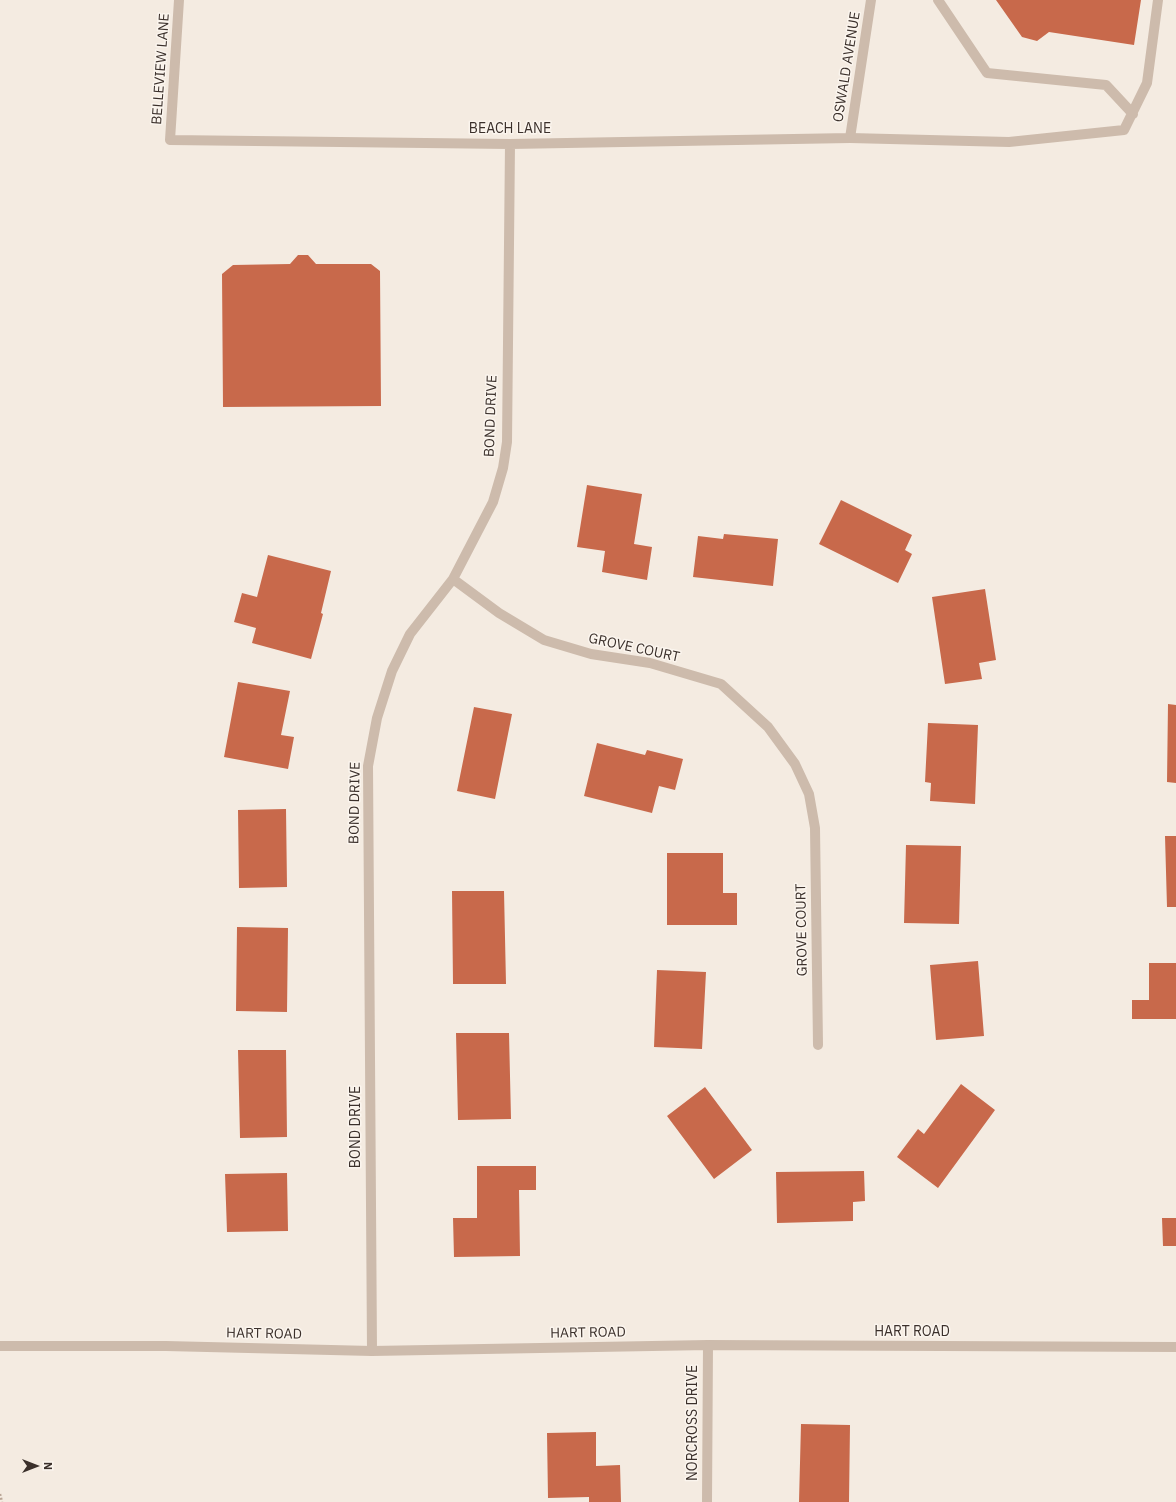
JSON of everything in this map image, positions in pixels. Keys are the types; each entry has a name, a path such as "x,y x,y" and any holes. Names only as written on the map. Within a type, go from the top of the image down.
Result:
{"street":[{"name":"BELLEVIEW LANE","path":"170,140 179,0"},
{"name":"OSWALD AVENUE","path":"850,138 871,0"},
{"path":"938,0 987,73 1106,85 1133,114 1147,83 1158,0"},
{"name":"BEACH LANE","path":"170,140 510,144 850,138 1009,142 1124,130 1133,114"},
{"name":"BOND DRIVE","path":"372,1351 368,766 377,718 392,671 410,634 453,579 493,502 503,468 506,442 510,144"},
{"name":"GROVE COURT","path":"453,579 499,613 544,640 591,654 650,663 721,684 768,727 795,764 809,794 815,828 818,1045"},
{"name":"HART ROAD","path":"0,1346 174,1346 372,1351 708,1345 1176,1347"},
{"name":"NORCROSS DRIVE","path":"707,1502 708,1345"}],"path":[{"path":"0,1494 2,1502"}],"building":[{"path":"996,0 1141,0 1134,45 1049,32 1037,41 1022,37"},
{"path":"298,255 308,255 316,264 371,264 380,271 381,406 223,407 222,274 233,265 290,264"},
{"path":"587,485 642,494 634,544 652,547 647,580 602,572 605,551 577,547"},
{"path":"841,500 912,535 905,550 912,554 898,583 819,544"},
{"path":"724,534 778,539 773,586 693,577 698,536 723,539"},
{"path":"268,555 331,571 321,613 323,614 311,659 252,643 256,628 234,622 242,593 257,597"},
{"path":"985,589 996,660 979,663 982,679 945,684 932,597"},
{"path":"238,682 290,691 281,735 294,737 288,769 224,757"},
{"path":"1168,704 1176,705 1176,783 1167,782"},
{"path":"474,707 512,714 495,799 457,791"},
{"path":"928,723 978,725 975,804 930,801 931,783 925,782"},
{"path":"597,743 645,755 647,750 683,759 675,790 659,786 652,813 584,796"},
{"path":"286,809 287,887 239,888 238,810"},
{"path":"1165,836 1176,836 1176,907 1167,907"},
{"path":"906,845 961,846 959,924 904,923"},
{"path":"667,853 723,853 723,893 737,893 737,925 667,925"},
{"path":"452,891 504,891 506,984 453,984"},
{"path":"237,927 288,928 287,1012 236,1011"},
{"path":"978,961 984,1036 936,1040 930,965"},
{"path":"1149,963 1176,963 1176,1019 1132,1019 1132,1000 1149,1000"},
{"path":"657,970 706,972 702,1049 654,1047"},
{"path":"456,1033 509,1033 511,1119 458,1120"},
{"path":"238,1050 286,1050 287,1137 240,1138"},
{"path":"961,1084 995,1110 938,1188 897,1157 918,1129 924,1134"},
{"path":"705,1087 752,1150 714,1179 667,1116"},
{"path":"477,1166 536,1166 536,1190 519,1190 520,1256 454,1257 453,1218 477,1218"},
{"path":"864,1171 865,1201 853,1202 853,1221 777,1223 776,1172"},
{"path":"287,1173 288,1231 227,1232 225,1174"},
{"path":"1162,1218 1176,1218 1176,1246 1163,1246"},
{"path":"801,1424 850,1425 849,1502 799,1502"},
{"path":"596,1432 596,1466 620,1465 621,1502 589,1502 589,1497 548,1498 547,1433"}]}
